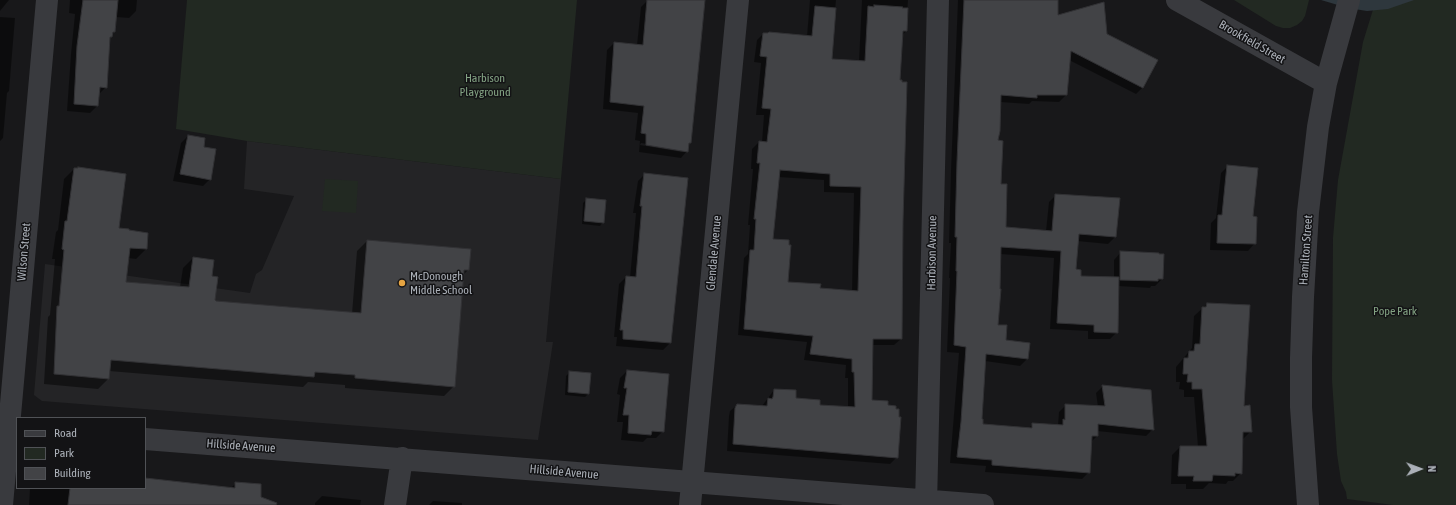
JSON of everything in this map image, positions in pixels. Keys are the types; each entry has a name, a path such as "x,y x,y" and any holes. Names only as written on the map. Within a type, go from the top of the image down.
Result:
{"street":[{"name":"Wilson Street","path":"2,505 47,0"},
{"name":"Glendale Avenue","path":"690,505 738,0"},
{"name":"Harbison Avenue","path":"926,503 938,0"},
{"name":"Brookfield Street","path":"1177,0 1326,83"},
{"name":"Hamilton Street","path":"1308,505 1302,407 1301,358 1303,297 1312,170 1326,83 1349,0"},
{"name":"Hillside Avenue","path":"146,439 402,458 926,503 983,505"},
{"path":"395,505 402,458"}],"shaded area":[{"path":"1321,0 1414,0 1388,9 1367,11 1348,8"},
{"name":"McDonough Middle School","path":"247,141 561,179 546,342 553,342 538,440 42,401 34,395 45,264 250,293 256,274 262,270 294,196 244,189"}],"green space":[{"name":"Harbison Playground","path":"187,0 577,0 561,179 247,141 176,129"},
{"path":"1234,0 1309,0 1305,16 1302,21 1290,28 1283,28 1276,26"},
{"name":"Pope Park","path":"1376,0 1456,0 1456,505 1393,505 1347,499 1346,492 1341,481 1337,454 1332,380 1333,238 1338,180 1363,42"},
{"path":"325,179 358,181 356,213 322,211"}],"building":[{"path":"83,0 118,0 115,32 113,32 112,37 110,37 107,88 100,87 98,106 74,104 77,46"},
{"path":"647,0 705,0 691,143 689,143 688,152 646,145 646,134 641,133 644,106 610,102 614,42 643,45"},
{"path":"964,0 1058,0 1058,15 1104,2 1107,34 1158,60 1143,88 1071,51 1067,95 1037,95 1037,98 1001,95 1000,131 998,140 1003,141 1001,184 1007,184 1006,227 1052,231 1055,194 1120,198 1116,237 1079,234 1076,269 1081,270 1081,276 1119,277 1118,333 1094,332 1094,325 1057,323 1061,251 1001,247 1001,289 998,325 1007,325 1006,340 1030,343 1028,359 986,354 982,419 983,424 1032,428 1032,423 1063,425 1063,419 1065,420 1065,404 1105,406 1102,385 1151,390 1154,430 1098,424 1098,436 1092,436 1090,473 992,465 992,460 957,457 966,347 954,345 957,271 957,237 955,237 957,162"},
{"path":"874,5 908,8 907,31 903,31 900,80 902,80 902,82 907,82 903,221 902,339 873,339 872,400 888,401 888,405 896,406 896,409 899,409 899,417 901,417 898,458 733,444 735,408 737,404 767,406 768,398 772,399 773,397 774,389 796,390 796,398 820,400 820,405 855,407 852,359 810,354 813,336 744,329 750,250 754,250 756,219 754,219 760,163 757,163 759,141 767,142 771,109 762,108 767,57 760,56 763,33 769,32 812,36 815,6 836,8 832,59 865,61 868,6 874,7","holes":["780,170 830,174 830,186 861,187 858,291 820,288 821,284 788,282 791,245 789,245 789,240 773,239"]},
{"path":"188,135 205,138 204,147 216,149 211,180 180,174"},
{"path":"1227,165 1258,168 1253,216 1257,217 1256,244 1217,243 1218,215 1222,215"},
{"path":"78,167 126,174 119,228 148,233 147,249 130,248 126,282 189,287 193,257 214,260 212,276 218,277 216,301 361,313 367,240 471,249 469,270 464,270 455,387 355,378 355,375 315,372 314,377 111,360 109,379 54,374 57,306 59,306 65,221 67,221 74,168"},
{"path":"644,173 688,178 671,343 623,339 623,330 620,330 626,276 636,277 642,206 640,206"},
{"path":"586,198 606,200 604,223 584,221"},
{"path":"1120,251 1164,254 1163,279 1158,279 1158,281 1120,280"},
{"path":"1207,303 1250,305 1244,406 1250,405 1252,432 1243,432 1242,474 1235,473 1235,476 1213,475 1212,481 1193,481 1194,476 1178,476 1180,446 1207,446 1202,389 1192,389 1192,382 1187,382 1188,374 1183,374 1184,358 1188,358 1189,351 1194,351 1195,344 1200,344 1202,307 1206,307"},
{"path":"627,370 669,374 664,432 652,431 651,435 628,433 629,415 623,415 627,388 624,388"},
{"path":"569,371 591,373 589,394 568,392"},
{"path":"146,478 235,488 235,482 261,484 261,497 277,503 276,505 68,505 70,489 146,489"}],"place":[{"name":"McDonough Middle School","path":"402,283"}]}
